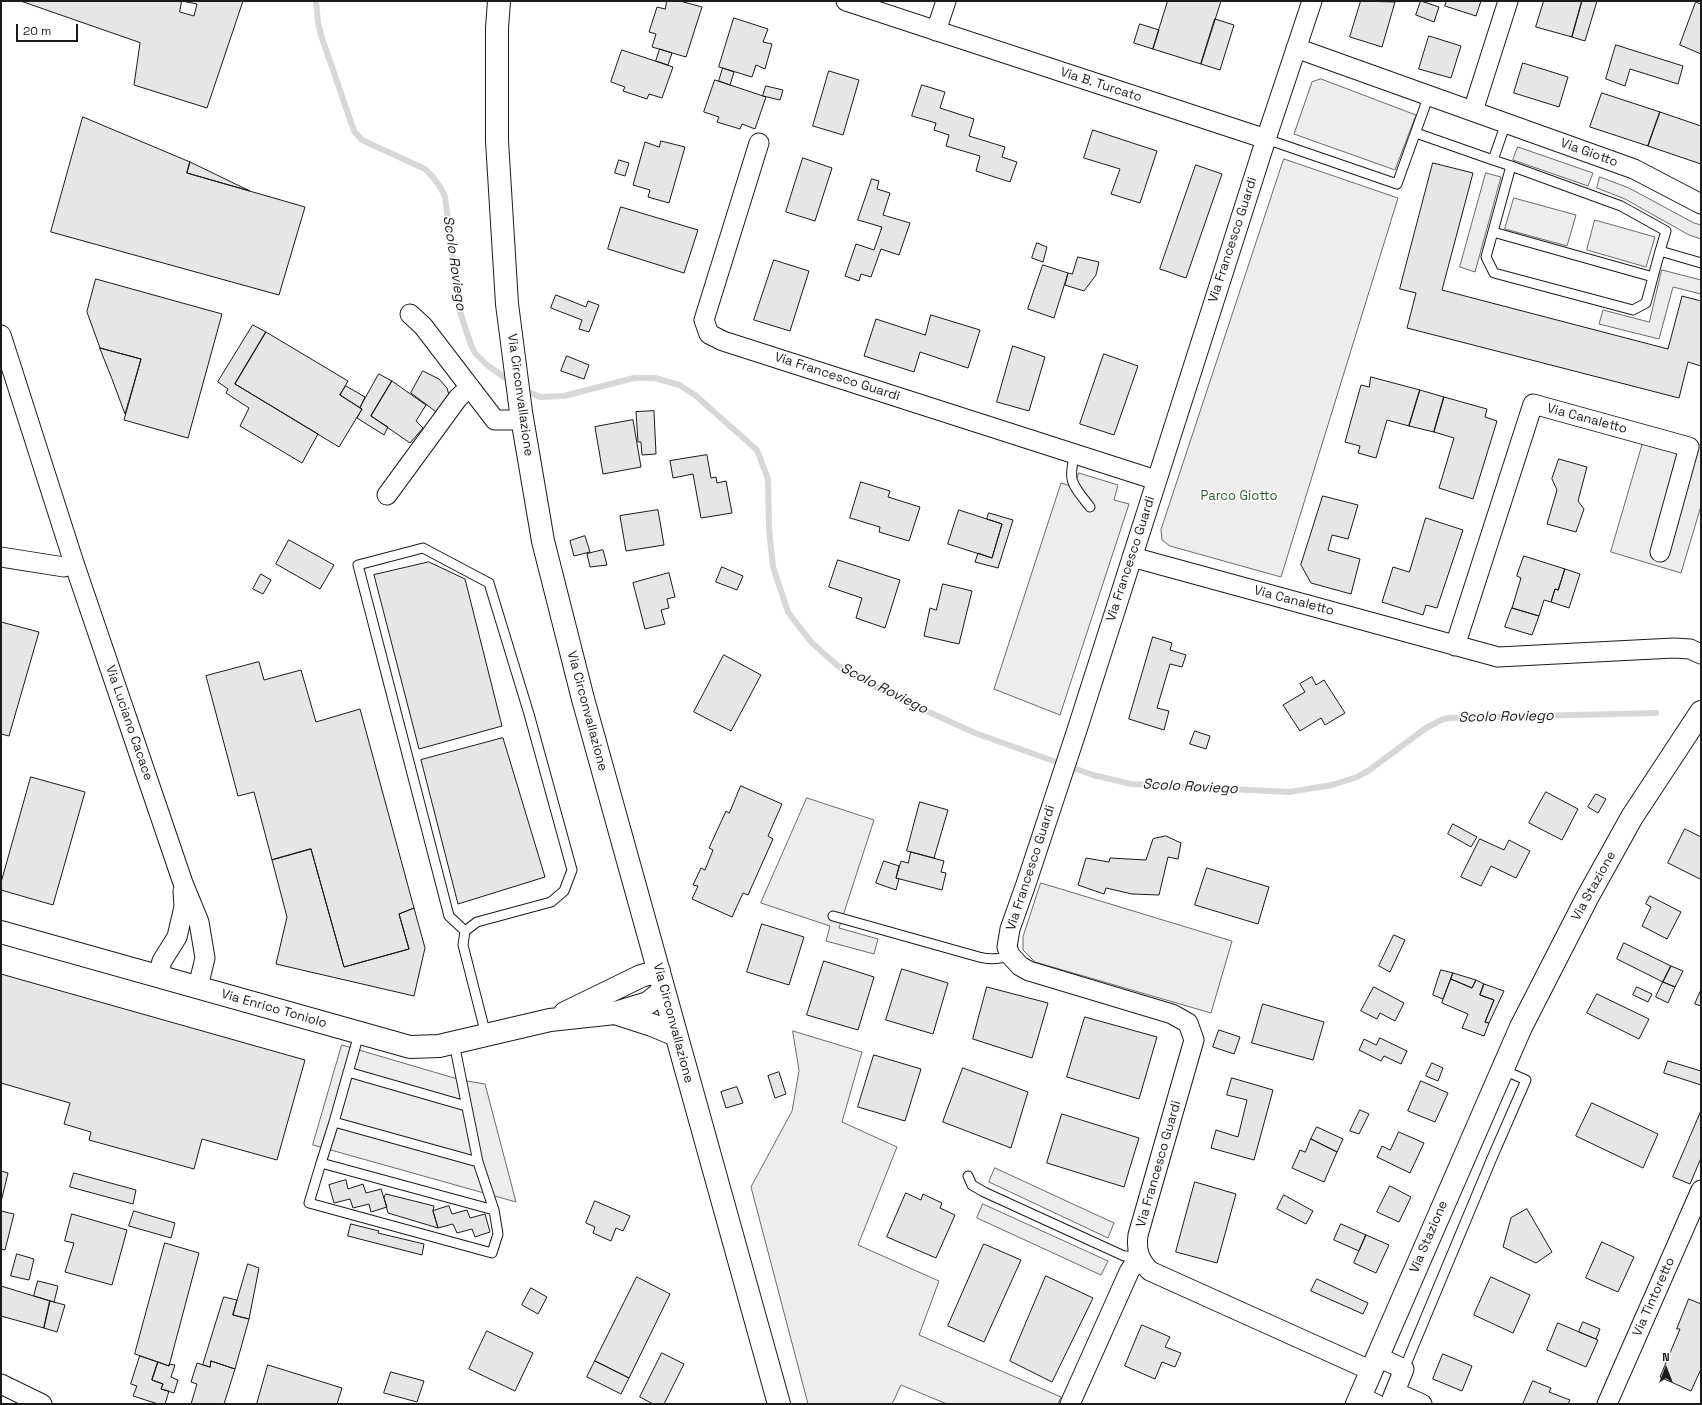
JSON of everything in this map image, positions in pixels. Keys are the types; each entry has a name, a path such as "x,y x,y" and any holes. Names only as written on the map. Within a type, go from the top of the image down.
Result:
{"street":[{"name":"Via Circonvallazione","path":"499,1 497,28 497,141 507,304 513,357 543,541 583,699 779,1404"},
{"name":"Via B. Turcato","path":"846,1 1266,139"},
{"path":"936,31 946,1"},
{"name":"Via Francesco Guardi","path":"1139,1256 1137,1243 1140,1226 1194,1040 1188,1023 1172,1014 1029,971 1020,966 1010,955 1008,947 1010,929 1076,733 1156,480 1312,1"},
{"path":"1473,111 1508,1"},
{"name":"Via Giotto","path":"1296,48 1634,169 1701,204"},
{"name":"Via Francesco Guardi","path":"759,143 704,320 709,334 723,341 1156,480"},
{"path":"410,314 423,326 495,420 522,416"},
{"name":"Via Luciano Cacace","path":"1,335 74,563 183,883 199,922 204,958 198,987"},
{"path":"387,495 458,398 470,387"},
{"name":"Via Canaletto","path":"1455,646 1533,404 1689,447 1660,552"},
{"path":"1,557 64,568 74,563"},
{"name":"Via Canaletto","path":"1132,558 1498,657 1674,648 1690,649 1701,654"},
{"name":"Via Stazione","path":"1364,1402 1375,1364 1501,1069 1521,1027 1587,898 1632,817 1701,712"},
{"name":"Via Luciano Cacace","path":"158,976 162,961 177,937 182,921 184,907 183,883"},
{"name":"Via Enrico Toniolo","path":"1,932 359,1034 410,1047 438,1046 454,1043 550,1020 615,1014 648,1003 662,981 640,976 550,1020"},
{"name":"Via Enrico Toniolo","path":"615,1014 652,1024 676,1035"},
{"name":"Via Tintoretto","path":"1607,1404 1701,1190"},
{"path":"1070,1404 1128,1272 1139,1256 1143,1264 1150,1271 1375,1364 1404,1369 1392,1398 1422,1404"},
{"path":"1,1384 42,1404"}],"lane":[{"path":"1266,139 1397,184 1429,95"},
{"path":"1493,160 1506,123"},
{"path":"1416,133 1511,166 1621,206 1666,231 1646,303 1633,310 1494,273 1486,257 1511,166"},
{"path":"1493,232 1653,277"},
{"path":"1660,252 1701,263"},
{"path":"1075,454 1070,471 1075,487 1090,507"},
{"path":"465,931 450,916 358,565 424,548 489,583 529,714 572,870 564,891 551,902 477,922 465,931 463,945 486,1035"},
{"path":"834,916 992,960 1004,958 1010,955"},
{"path":"359,1034 310,1203 492,1253 498,1234 494,1210 478,1162 454,1043"},
{"path":"1404,1369 1526,1080 1501,1069"},
{"path":"348,1072 466,1106"},
{"path":"334,1122 478,1162"},
{"path":"321,1163 494,1210"},
{"path":"968,1176 972,1185 984,1192 1124,1256 1139,1256"}],"shaded area":[{"path":"1321,79 1416,115 1395,170 1294,134 1312,82"},
{"path":"1518,147 1593,173 1588,186 1513,160"},
{"name":"Parco Giotto","path":"1284,159 1398,198 1281,577 1170,546 1162,540 1161,530"},
{"path":"1486,173 1501,177 1475,272 1460,267"},
{"path":"1600,177 1629,188 1694,223 1701,225 1701,239 1689,235 1625,199 1597,188"},
{"path":"1514,198 1576,215 1567,246 1505,229"},
{"path":"1595,220 1655,237 1646,267 1587,250"},
{"path":"1662,270 1701,280 1701,294 1673,287 1659,339 1599,324 1603,310 1649,322"},
{"path":"1647,429 1701,445 1701,506 1681,573 1611,552"},
{"path":"1079,473 1118,485 1114,500 1129,504 1060,715 994,689 1061,483 1074,487"},
{"path":"807,798 874,820 839,928 878,939 874,954 826,941 830,926 761,903"},
{"path":"1041,883 1232,941 1211,1013 1035,962 1023,950 1023,937"},
{"path":"793,1031 862,1052 842,1122 897,1147 858,1245 939,1281 919,1335 1061,1397 1058,1404 947,1404 901,1385 892,1404 808,1404 751,1187 792,1111 799,1071"},
{"path":"342,1045 461,1080 485,1084 516,1202 313,1145"},
{"path":"995,1168 1114,1223 1108,1238 989,1182"},
{"path":"983,1204 1108,1261 1101,1275 977,1218"}],"building":[{"path":"21,1 243,1 207,108 134,85 140,43"},
{"path":"182,1 197,4 194,16 180,12"},
{"path":"667,1 680,1 702,7 686,57 652,47 656,34 649,32 657,7 665,9"},
{"path":"1168,1 1221,1 1201,64 1153,49"},
{"path":"1361,1 1395,2 1382,47 1350,37"},
{"path":"1421,1 1439,7 1434,22 1416,15"},
{"path":"1447,1 1481,1 1476,16 1445,6"},
{"path":"1544,1 1582,1 1572,37 1536,27"},
{"path":"1582,1 1597,1 1585,41 1572,37"},
{"path":"1696,2 1701,4 1701,54 1680,45"},
{"path":"734,18 768,29 763,42 772,44 765,69 756,65 752,77 719,67"},
{"path":"1215,19 1234,25 1220,70 1201,64"},
{"path":"1140,24 1159,30 1153,49 1134,43"},
{"path":"1429,36 1461,46 1451,78 1419,69"},
{"path":"1616,45 1683,66 1678,84 1630,69 1625,86 1606,79"},
{"path":"660,49 672,53 668,65 656,61"},
{"path":"622,50 673,67 662,98 649,94 647,99 623,91 625,87 611,82"},
{"path":"1523,63 1568,77 1559,107 1514,93"},
{"path":"723,68 734,72 730,85 719,81"},
{"path":"829,71 859,80 843,135 813,126"},
{"path":"715,80 766,97 755,129 742,124 740,129 717,122 719,117 704,112"},
{"path":"922,85 945,92 940,108 974,119 969,136 1005,147 1002,157 1017,162 1010,182 976,171 980,156 946,146 949,135 934,130 936,123 912,116"},
{"path":"766,86 783,90 780,100 763,96"},
{"path":"1602,93 1660,112 1648,146 1590,127"},
{"path":"1660,112 1701,126 1701,164 1648,146"},
{"path":"83,117 190,162 187,173 305,207 279,295 51,232"},
{"path":"1093,130 1157,151 1140,203 1111,194 1120,169 1084,158"},
{"path":"661,141 685,147 669,203 648,197 650,190 633,185 645,142 659,147"},
{"path":"803,158 832,168 815,221 786,212"},
{"path":"619,160 629,163 625,176 615,173"},
{"path":"190,162 250,191 187,173"},
{"path":"1433,163 1473,173 1442,290 1668,349 1682,296 1701,301 1701,366 1688,362 1679,398 1407,328 1416,293 1400,289"},
{"path":"1196,165 1222,174 1186,278 1160,269"},
{"path":"872,179 879,181 877,189 890,193 883,215 910,223 899,255 881,249 871,277 861,274 859,281 845,276 856,244 874,250 882,227 858,220"},
{"path":"621,207 698,230 684,273 608,249"},
{"path":"1037,243 1047,247 1043,262 1032,258"},
{"path":"1078,257 1099,262 1096,275 1084,291 1065,285 1068,273 1072,274"},
{"path":"774,260 809,271 790,331 754,320"},
{"path":"1043,265 1068,273 1054,318 1028,309"},
{"path":"96,279 222,314 188,438 124,420 141,359 100,348 87,312"},
{"path":"556,295 586,307 588,301 599,305 589,332 579,329 582,320 551,308"},
{"path":"931,315 980,330 968,368 920,352 914,372 864,356 876,319 925,335"},
{"path":"253,325 266,332 235,384 318,434 302,463 240,426 249,408 226,393 228,389 218,382"},
{"path":"266,332 348,381 340,395 362,409 339,447 235,384"},
{"path":"1013,346 1045,357 1029,411 997,402"},
{"path":"100,348 141,359 125,414 112,379"},
{"path":"1104,354 1138,366 1114,435 1080,424"},
{"path":"567,356 589,365 584,379 561,371"},
{"path":"423,371 439,379 447,388 449,395 439,414 411,393"},
{"path":"379,374 392,381 371,416 388,427 384,435 357,418 362,409 360,408"},
{"path":"1371,377 1420,390 1409,426 1387,420 1376,458 1358,453 1360,446 1345,442 1361,385 1369,387"},
{"path":"392,381 426,405 416,421 423,428 410,443 371,416"},
{"path":"346,386 365,397 360,408 340,395"},
{"path":"1420,390 1444,397 1434,432 1409,426"},
{"path":"1444,397 1487,409 1485,417 1497,421 1473,499 1439,488 1454,438 1434,432"},
{"path":"654,411 656,454 642,455 641,442 638,442 636,412"},
{"path":"633,420 641,467 603,474 595,427"},
{"path":"707,455 711,478 716,477 717,483 726,481 732,513 701,518 693,474 673,478 670,461"},
{"path":"1559,459 1587,467 1578,501 1584,509 1576,532 1547,524 1557,490 1552,479"},
{"path":"861,482 890,491 888,497 920,507 909,541 879,532 880,527 850,518"},
{"path":"1323,496 1358,505 1348,539 1332,535 1328,550 1360,559 1351,594 1311,583 1301,565"},
{"path":"658,510 664,545 626,551 620,516"},
{"path":"959,510 1002,524 992,558 948,544"},
{"path":"989,513 1013,520 998,568 975,562 978,553 992,558 1002,524 987,519"},
{"path":"1426,518 1463,530 1437,608 1426,605 1423,615 1382,602 1393,567 1409,572"},
{"path":"585,536 590,552 574,556 570,541"},
{"path":"289,540 334,565 320,589 276,564"},
{"path":"603,550 607,565 590,567 587,554"},
{"path":"1524,556 1565,569 1558,590 1555,589 1551,602 1544,600 1539,616 1512,608 1521,578 1517,576"},
{"path":"838,560 900,580 885,628 856,618 862,598 829,587"},
{"path":"429,562 465,579 502,726 419,749 374,575"},
{"path":"722,567 743,576 737,590 716,582"},
{"path":"1565,569 1580,574 1569,608 1551,602 1555,589 1558,590"},
{"path":"669,573 675,597 667,599 669,608 661,610 665,624 645,629 633,583"},
{"path":"261,574 271,580 263,594 253,589"},
{"path":"943,584 972,591 959,644 924,636 930,608 936,610"},
{"path":"1512,608 1539,616 1532,635 1505,627"},
{"path":"1,622 39,632 9,736 1,734"},
{"path":"1153,637 1172,643 1170,650 1186,655 1182,667 1170,664 1157,708 1169,711 1164,730 1129,719"},
{"path":"724,655 761,675 731,731 694,712"},
{"path":"259,662 264,680 301,670 316,722 360,709 414,908 399,914 409,949 344,967 311,849 272,860 254,792 238,796 206,676"},
{"path":"1312,677 1316,685 1324,680 1345,713 1325,725 1321,718 1300,731 1283,705 1305,692 1300,684"},
{"path":"1195,731 1210,736 1206,749 1190,744"},
{"path":"503,738 545,877 458,904 421,760"},
{"path":"31,777 85,792 53,905 1,890 1,883"},
{"path":"741,786 782,804 768,836 773,839 748,895 743,893 732,917 692,899 698,886 693,885 701,868 705,870 713,850 709,848 726,811 729,813"},
{"path":"1546,792 1578,809 1562,840 1529,823"},
{"path":"1596,794 1606,799 1598,813 1588,807"},
{"path":"920,802 948,810 934,858 907,851"},
{"path":"1453,824 1477,837 1471,847 1448,834"},
{"path":"1685,829 1701,837 1700,879 1668,863"},
{"path":"1166,836 1181,843 1178,859 1168,857 1159,895 1132,894 1106,888 1104,894 1078,885 1086,858 1109,862 1110,858 1146,860 1153,839"},
{"path":"1480,839 1504,850 1509,840 1530,851 1516,878 1491,866 1481,886 1461,877"},
{"path":"311,849 344,967 409,949 399,914 414,908 425,948 414,996 276,964 287,917 272,860"},
{"path":"911,852 944,861 941,872 946,873 942,890 896,878 901,861 908,863"},
{"path":"884,861 899,866 896,878 899,879 896,890 876,883"},
{"path":"1207,868 1269,887 1258,924 1195,905"},
{"path":"1650,896 1681,912 1667,939 1642,926 1651,907 1646,904"},
{"path":"762,924 804,937 789,985 747,972"},
{"path":"1394,935 1405,940 1390,972 1379,966"},
{"path":"1624,943 1671,966 1663,982 1617,959"},
{"path":"824,961 874,977 858,1030 807,1015"},
{"path":"1671,966 1683,971 1675,987 1663,982"},
{"path":"902,969 948,983 933,1034 886,1020"},
{"path":"1441,970 1453,973 1443,999 1433,995"},
{"path":"1453,973 1476,980 1472,988 1451,979"},
{"path":"1,974 305,1060 277,1160 202,1139 194,1169 89,1140 91,1132 64,1124 70,1103 1,1083"},
{"path":"1451,979 1472,988 1476,980 1484,984 1480,995 1494,1000 1485,1022 1489,1023 1484,1036 1462,1028 1468,1014 1442,1003"},
{"path":"1663,982 1675,987 1668,1003 1656,997"},
{"path":"1484,984 1504,991 1489,1023 1485,1022 1494,1000 1480,995"},
{"path":"987,987 1048,1003 1032,1058 973,1039"},
{"path":"1374,987 1404,1003 1395,1021 1380,1013 1377,1019 1361,1011"},
{"path":"1637,987 1652,994 1648,1002 1633,995"},
{"path":"1701,990 1701,1006 1695,1004"},
{"path":"1597,994 1649,1019 1639,1039 1587,1013"},
{"path":"1263,1004 1324,1022 1313,1060 1252,1043"},
{"path":"1085,1017 1157,1037 1139,1099 1067,1077"},
{"path":"1219,1030 1240,1037 1234,1054 1213,1047"},
{"path":"1380,1038 1407,1051 1401,1064 1384,1056 1381,1061 1359,1050 1364,1039 1376,1045"},
{"path":"874,1055 921,1069 905,1121 858,1107"},
{"path":"1668,1061 1701,1071 1701,1085 1664,1073"},
{"path":"1432,1063 1443,1068 1438,1081 1426,1076"},
{"path":"963,1068 1028,1092 1011,1148 943,1122"},
{"path":"779,1072 786,1094 775,1098 768,1076"},
{"path":"1232,1078 1273,1090 1254,1160 1211,1148 1216,1130 1238,1137 1247,1100 1227,1095"},
{"path":"1421,1081 1448,1093 1435,1122 1408,1111"},
{"path":"737,1087 743,1103 726,1108 721,1092"},
{"path":"1592,1103 1658,1134 1643,1168 1576,1136"},
{"path":"1360,1110 1369,1114 1359,1134 1350,1131"},
{"path":"1701,1111 1701,1158 1690,1184 1673,1177"},
{"path":"1062,1114 1139,1138 1124,1187 1047,1163"},
{"path":"1317,1127 1343,1139 1337,1152 1311,1139"},
{"path":"1399,1132 1424,1143 1410,1173 1377,1157 1382,1146 1390,1150"},
{"path":"1311,1139 1337,1152 1324,1182 1292,1168 1300,1150 1305,1152"},
{"path":"1,1171 8,1173 1,1202"},
{"path":"74,1173 136,1190 133,1204 70,1187"},
{"path":"346,1180 348,1189 363,1184 366,1193 381,1189 387,1207 371,1212 369,1204 353,1208 350,1199 334,1203 329,1185"},
{"path":"1195,1182 1236,1194 1217,1263 1176,1252"},
{"path":"1390,1186 1411,1197 1399,1222 1377,1212"},
{"path":"906,1193 921,1200 923,1194 942,1203 940,1208 955,1215 936,1258 887,1237"},
{"path":"386,1194 434,1206 433,1211 438,1228 388,1213 384,1198"},
{"path":"1284,1195 1313,1211 1306,1224 1277,1209"},
{"path":"595,1201 630,1216 623,1231 616,1228 611,1241 593,1233 595,1227 586,1223"},
{"path":"449,1206 452,1214 467,1210 470,1218 485,1214 490,1232 475,1237 472,1229 457,1233 453,1224 438,1228 433,1211"},
{"path":"1527,1209 1552,1252 1536,1263 1503,1247 1511,1218"},
{"path":"1,1211 14,1214 5,1250 1,1249"},
{"path":"134,1211 175,1223 171,1238 129,1226"},
{"path":"72,1214 127,1230 112,1285 65,1272 74,1243 65,1241"},
{"path":"351,1224 379,1231 378,1233 424,1244 422,1255 348,1236"},
{"path":"1341,1224 1366,1235 1359,1251 1334,1240"},
{"path":"1366,1235 1389,1245 1376,1273 1354,1263"},
{"path":"1602,1242 1634,1257 1618,1292 1586,1278"},
{"path":"165,1243 199,1253 169,1366 135,1354"},
{"path":"984,1244 1021,1260 984,1342 948,1326"},
{"path":"17,1254 34,1259 29,1280 11,1276"},
{"path":"248,1264 259,1268 249,1319 233,1315"},
{"path":"1046,1276 1093,1298 1052,1382 1010,1361"},
{"path":"637,1277 670,1294 629,1378 595,1361"},
{"path":"1491,1277 1530,1295 1513,1333 1474,1315"},
{"path":"1317,1279 1368,1303 1363,1314 1311,1291"},
{"path":"38,1281 58,1286 54,1302 34,1296"},
{"path":"1,1286 50,1301 44,1328 1,1316"},
{"path":"531,1288 547,1297 538,1314 522,1305"},
{"path":"224,1297 237,1300 233,1315 249,1319 235,1369 211,1361 210,1367 203,1365"},
{"path":"1689,1299 1701,1304 1701,1369 1691,1391 1660,1377 1680,1329 1677,1329"},
{"path":"50,1301 65,1305 57,1332 44,1328"},
{"path":"1583,1322 1600,1329 1596,1339 1579,1332"},
{"path":"1558,1323 1598,1340 1586,1367 1547,1350"},
{"path":"1142,1325 1170,1337 1165,1347 1181,1353 1175,1367 1162,1362 1155,1379 1125,1366"},
{"path":"487,1331 533,1353 515,1391 469,1369"},
{"path":"662,1353 684,1364 664,1404 653,1404 640,1397"},
{"path":"1443,1354 1472,1366 1462,1391 1433,1379"},
{"path":"140,1356 158,1362 152,1380 163,1384 161,1389 169,1391 165,1404 158,1404 133,1396 137,1386 131,1384"},
{"path":"211,1361 235,1369 224,1404 191,1404 197,1384 191,1382 197,1363 210,1367"},
{"path":"595,1361 629,1378 621,1394 587,1377"},
{"path":"158,1362 169,1366 169,1364 175,1365 171,1377 178,1380 174,1393 161,1389 163,1384 152,1380"},
{"path":"268,1365 342,1388 337,1404 257,1404"},
{"path":"391,1372 424,1381 417,1402 384,1393"},
{"path":"1533,1381 1551,1388 1549,1392 1570,1400 1568,1404 1523,1404"}],"waterway":[{"name":"Scolo Roviego","path":"316,1 318,23 322,38 354,131 362,140 425,169 434,178 441,189 445,197 459,309 471,345 475,353 487,365 511,382"},
{"name":"Scolo Roviego","path":"522,389 540,397 564,396 634,378 655,378 679,385 695,395 757,450 768,479 769,529 773,567 788,612 812,643 838,666 885,692 975,733 1093,775 1131,784 1289,792 1332,785 1357,777 1368,771 1426,728 1441,720 1449,718 1656,713"}]}
